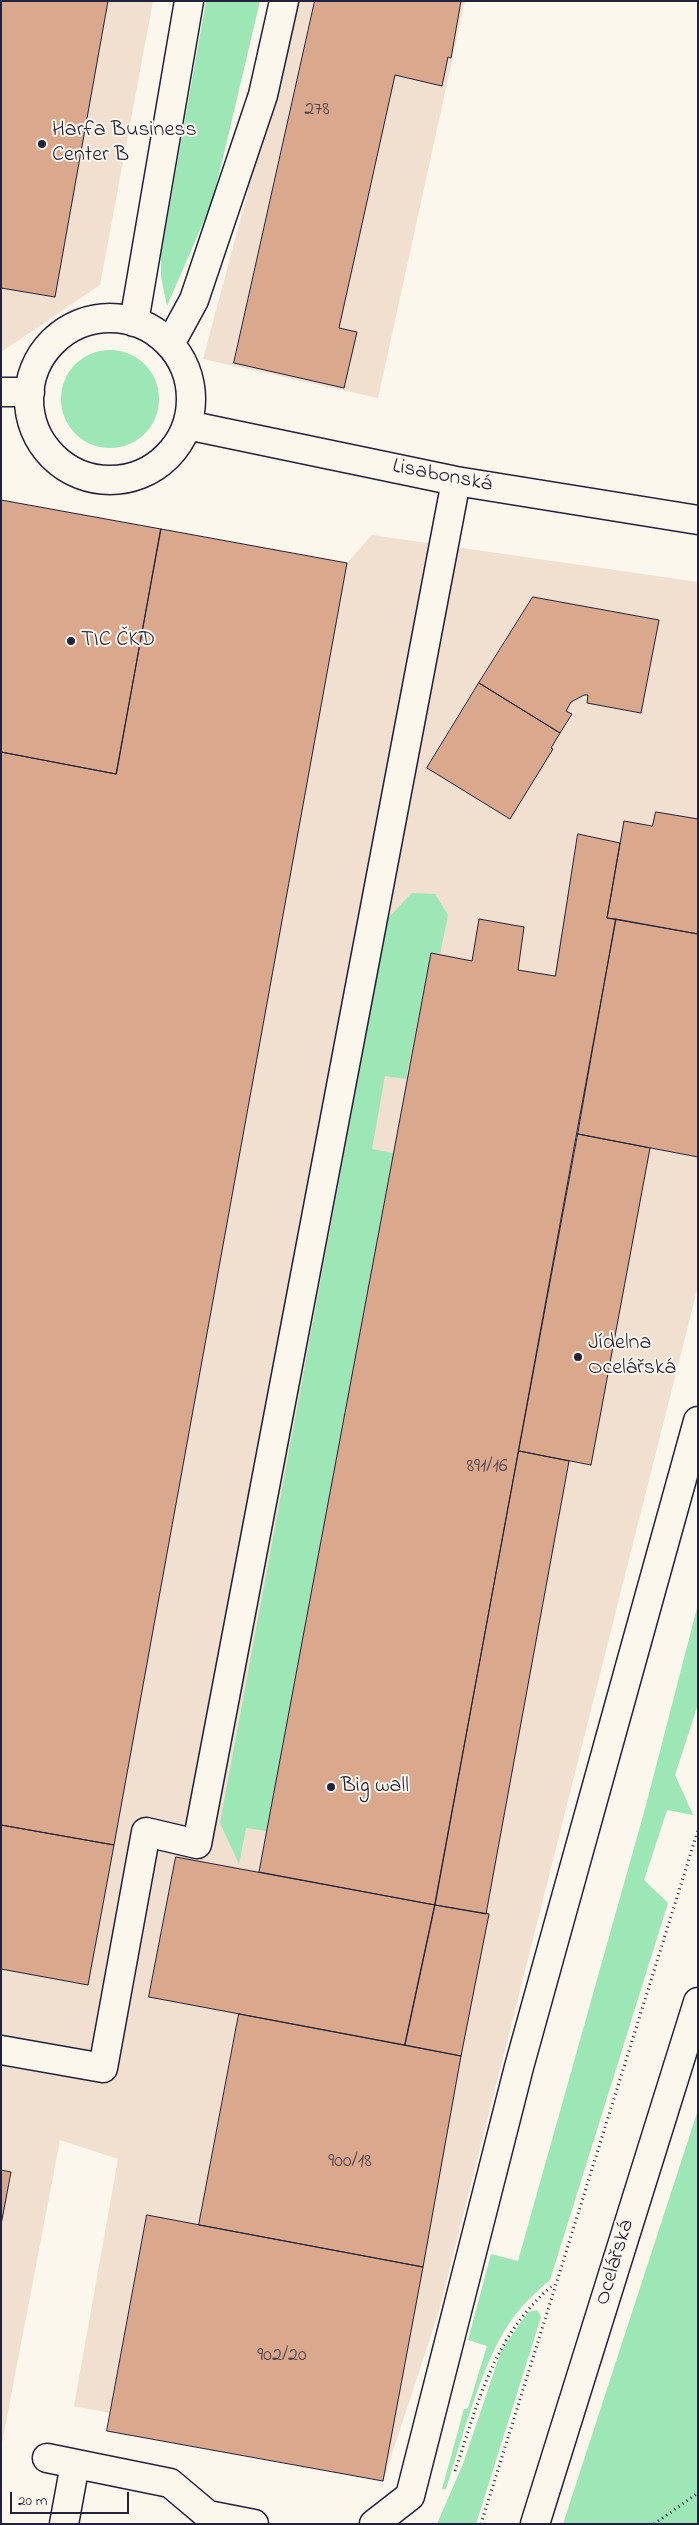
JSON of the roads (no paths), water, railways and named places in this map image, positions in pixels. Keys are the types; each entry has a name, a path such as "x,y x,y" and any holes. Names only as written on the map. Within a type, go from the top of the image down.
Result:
{"street":[{"path":"134,322 189,1"},
{"path":"170,344 194,300 260,105 284,1"},
{"path":"111,318 134,322 153,330 170,344 182,362 190,382 192,404 187,425 176,446 161,463 140,475 117,480 94,479 72,471 39,438 31,416 30,392 36,369 47,348 65,332 87,322 111,318"},
{"path":"1,392 30,392"},
{"name":"Lisabonská","path":"187,425 456,481 698,520"},
{"path":"1,2050 103,2068 146,1832 197,1844 456,481"},
{"path":"374,2524 410,2496 519,2066 698,1421"},
{"name":"Ocelářská","path":"535,2524 698,2002"},
{"path":"47,2458 170,2483 208,2515 254,2524"},
{"path":"64,2524 75,2464"}],"place":[{"name":"Harfa Business Center B","path":"42,144"},
{"name":"TIC ČKD","path":"71,641"},
{"name":"Jídelna Ocelářská","path":"578,1357"},
{"name":"Big wall","path":"331,1787"}]}
